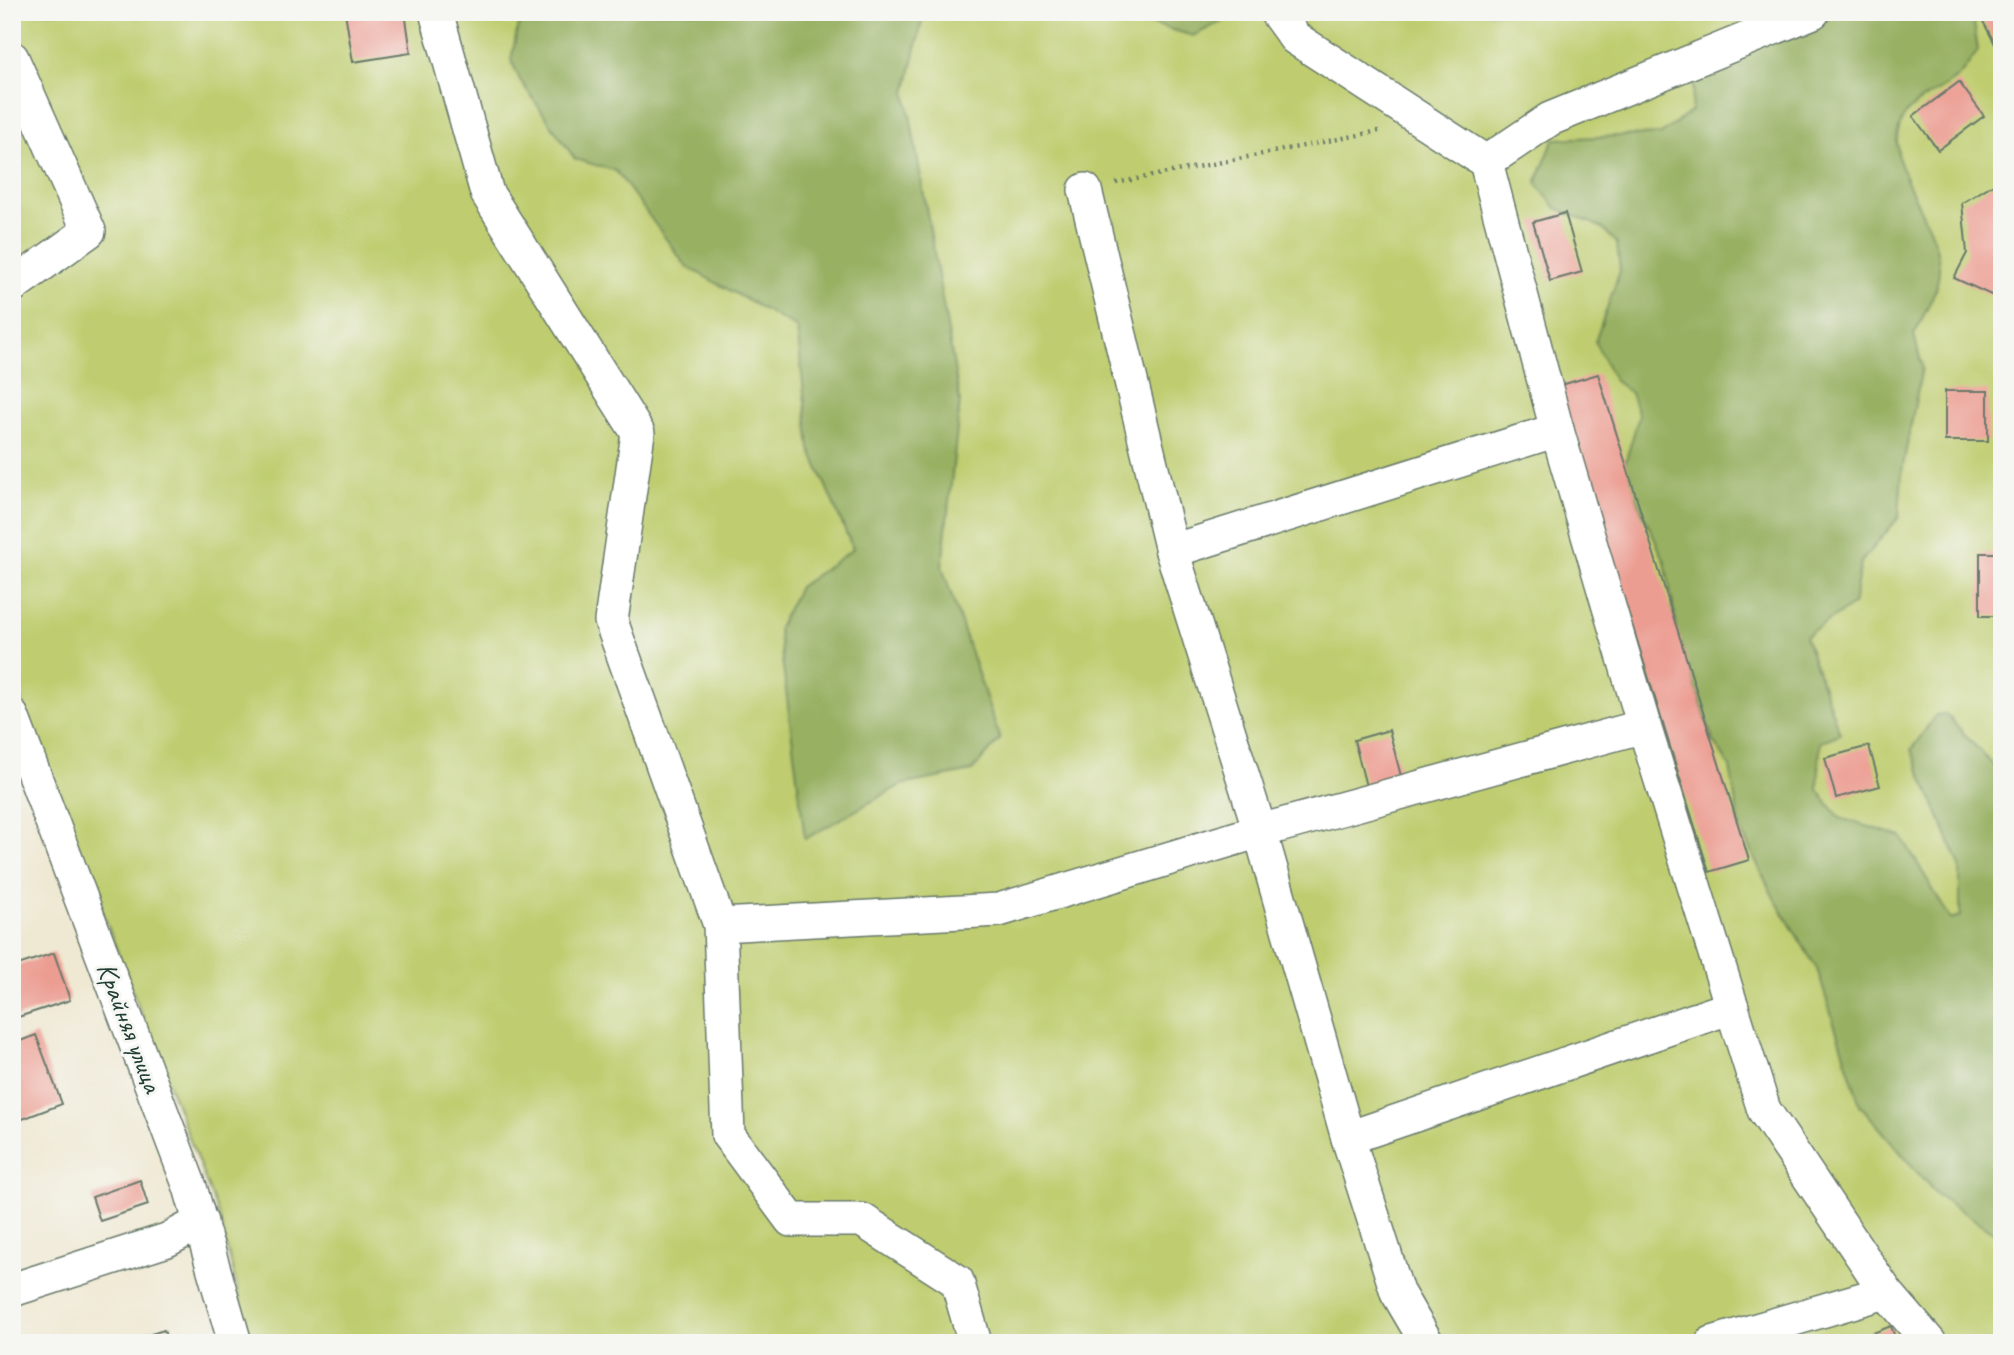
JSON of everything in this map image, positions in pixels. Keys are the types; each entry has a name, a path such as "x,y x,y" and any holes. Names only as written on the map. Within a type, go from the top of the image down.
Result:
{"street":[{"path":"436,12 488,193 638,433 611,621 720,925 728,1135 791,1220 862,1220 957,1282 975,1343"},
{"path":"1276,12 1295,38 1486,162 1557,430 1644,726 1765,1110 1886,1292 1930,1343"},
{"path":"1486,162 1550,119 1813,12"},
{"path":"12,58 89,231 12,286"},
{"path":"1085,190 1172,551 1261,831 1348,1138 1397,1292 1427,1343"},
{"path":"1172,551 1557,430"},
{"name":"Крайняя улица","path":"12,716 201,1222 234,1343"},
{"path":"720,925 999,910 1261,831 1644,726"},
{"path":"1348,1138 1732,1007"},
{"path":"12,1290 167,1240 201,1222"},
{"path":"1712,1343 1886,1292"}],"path":[{"path":"1085,190 1424,122"}],"green space":[{"path":"12,12 2002,12 2002,990 1936,1194 2002,1238 2002,1343 251,1343 219,1216 12,676"},
{"path":"521,12 924,12 906,93 960,401 942,567 1000,739 972,771 901,785 805,839 778,628 799,587 853,549 810,449 797,328 686,266 616,171 575,159 520,80 511,60"},
{"path":"1111,12 1240,12 1193,36"},
{"path":"1813,12 1970,12 1973,16 1978,51 1958,77 1923,99 1906,114 1898,131 1897,149 1902,168 1936,246 1939,265 1934,292 1914,335 1922,367 1902,471 1899,517 1861,562 1853,605 1805,636 1840,734 1820,742 1818,790 1840,818 1902,837 1951,920 1960,916 1960,866 1911,750 1936,715 1946,714 2002,775 2002,1238 1936,1194 1860,1105 1817,969 1773,896 1740,829 1730,767 1713,740 1679,640 1665,562 1632,489 1625,463 1639,416 1631,393 1614,380 1595,342 1620,271 1617,243 1601,227 1556,208 1536,183 1554,139 1661,134 1691,111 1695,71"}],"building":[{"path":"345,12 405,12 411,53 353,62"},
{"path":"1978,12 2002,12 2002,57"},
{"path":"1959,82 1984,116 1938,150 1913,116"},
{"path":"2002,179 2002,300 1954,278 1967,253 1962,203"},
{"path":"1565,213 1582,272 1550,281 1533,222"},
{"path":"1598,374 1749,860 1709,872 1558,386"},
{"path":"1945,391 1988,391 1988,441 1945,441"},
{"path":"1980,553 2002,553 2002,616 1980,616"},
{"path":"1389,730 1402,780 1367,790 1354,740"},
{"path":"1869,746 1880,786 1836,798 1825,758"},
{"path":"54,953 70,1000 12,1019 12,967"},
{"path":"36,1035 62,1104 12,1123 12,1044"},
{"path":"140,1180 148,1205 100,1221 92,1197"},
{"path":"1891,1326 1897,1343 1868,1343 1865,1336"},
{"path":"164,1330 168,1343 125,1343 125,1342"}]}
